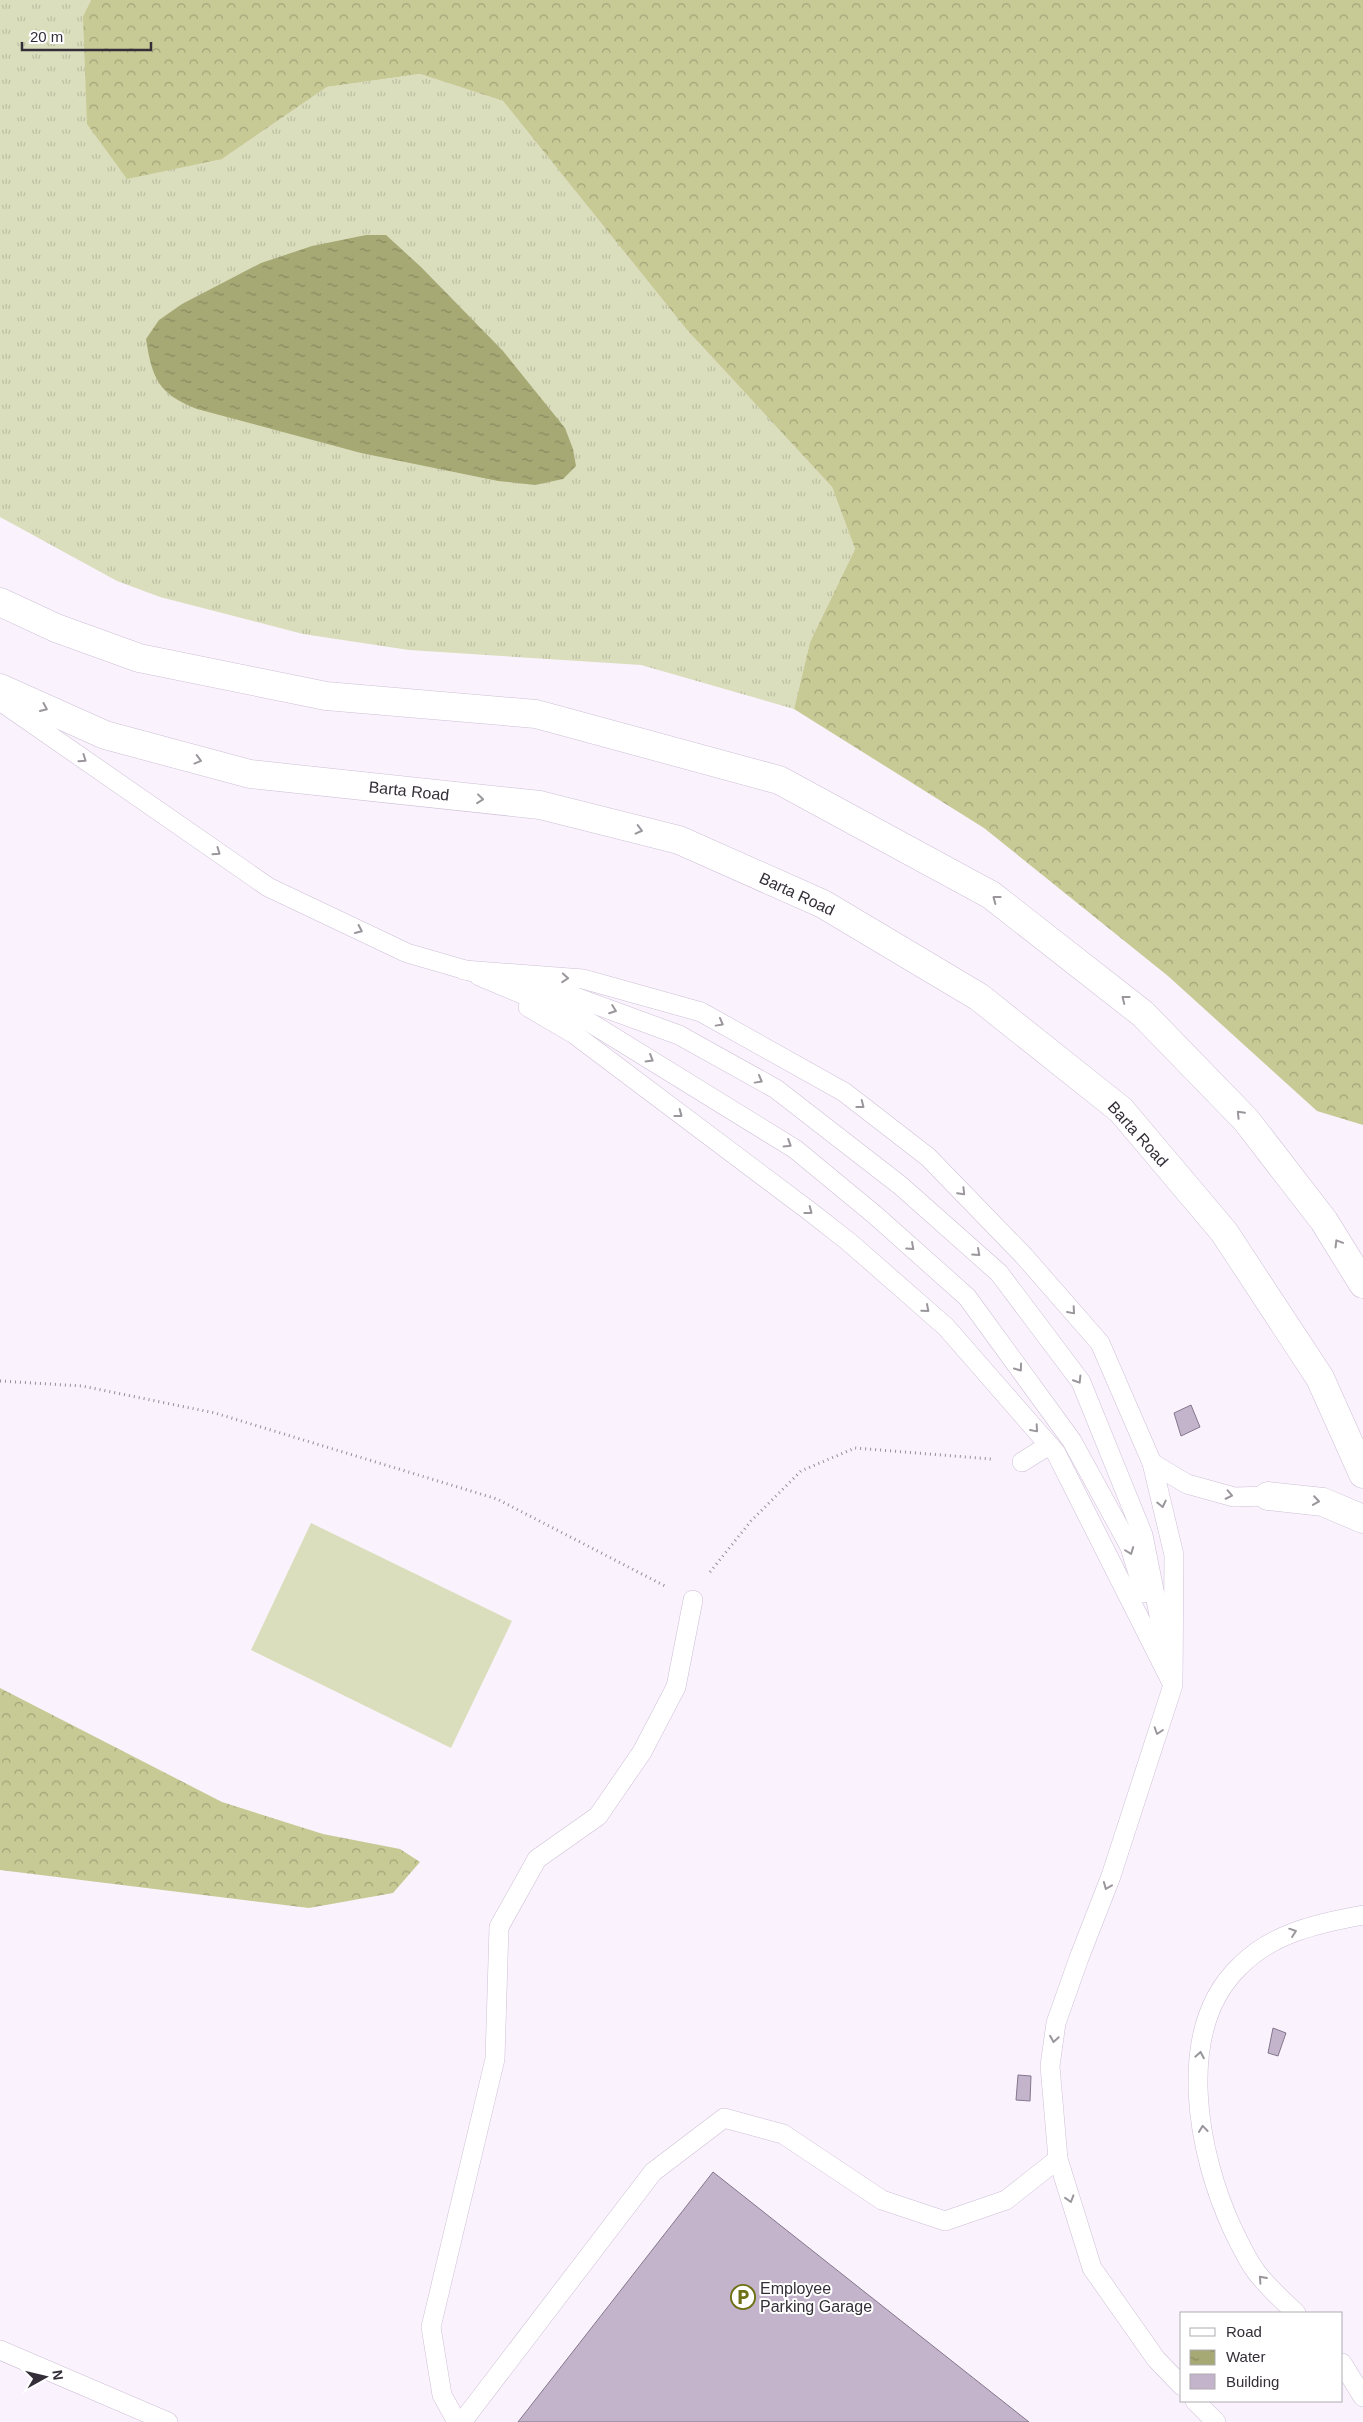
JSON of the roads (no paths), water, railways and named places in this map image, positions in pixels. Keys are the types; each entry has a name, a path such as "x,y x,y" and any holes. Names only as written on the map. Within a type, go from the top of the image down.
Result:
{"street":[{"path":"0,602 56,628 139,658 326,696 536,714 780,780 991,895 1143,1014 1246,1120 1324,1221 1363,1284"},
{"name":"Barta Road","path":"0,688 105,735 250,774 540,806 679,840 823,904 979,997 1121,1110 1224,1232 1320,1378 1363,1474"},
{"path":"1268,1496 1323,1502 1363,1518"}],"lane":[{"path":"0,702 268,887 407,953 464,970 575,996 679,1035 768,1085 901,1186 999,1273 1081,1382 1143,1535 1173,1685"},
{"path":"464,970 574,1034 850,1242 946,1327 1056,1454 1173,1685"},
{"path":"464,970 583,979 701,1012 844,1092 928,1157 1024,1256 1100,1343 1152,1462 1174,1555 1173,1685 1111,1876 1056,2023 1050,2066 1058,2159 1092,2268 1156,2360 1180,2384"},
{"path":"464,970 589,1022 795,1149 875,1215 967,1297 1072,1440 1130,1547 1173,1685"},
{"path":"1022,1462 1049,1446"},
{"path":"1152,1462 1187,1484 1234,1497 1268,1496"},
{"path":"457,2422 442,2394 431,2327 495,2059 499,1927 537,1859 598,1816 642,1752 676,1687 693,1600"},
{"path":"1295,2312 1256,2272 1227,2216 1215,2185 1204,2145 1198,2065 1210,2013 1219,1991 1240,1966 1287,1934 1328,1921 1363,1914"},
{"path":"462,2422 654,2172 724,2118 783,2134 882,2200 945,2221 1006,2200 1058,2159"},
{"path":"0,2350 168,2422"},
{"path":"1343,2365 1363,2397"},
{"path":"1197,2402 1216,2422"}],"water":[{"path":"366,235 386,235 421,267 503,351 565,428 573,449 576,466 563,479 535,485 498,481 361,453 197,409 173,397 159,383 151,364 146,339 159,320 182,304 261,263 312,246"}],"place":[{"name":"Employee Parking Garage","path":"743,2297"}]}
